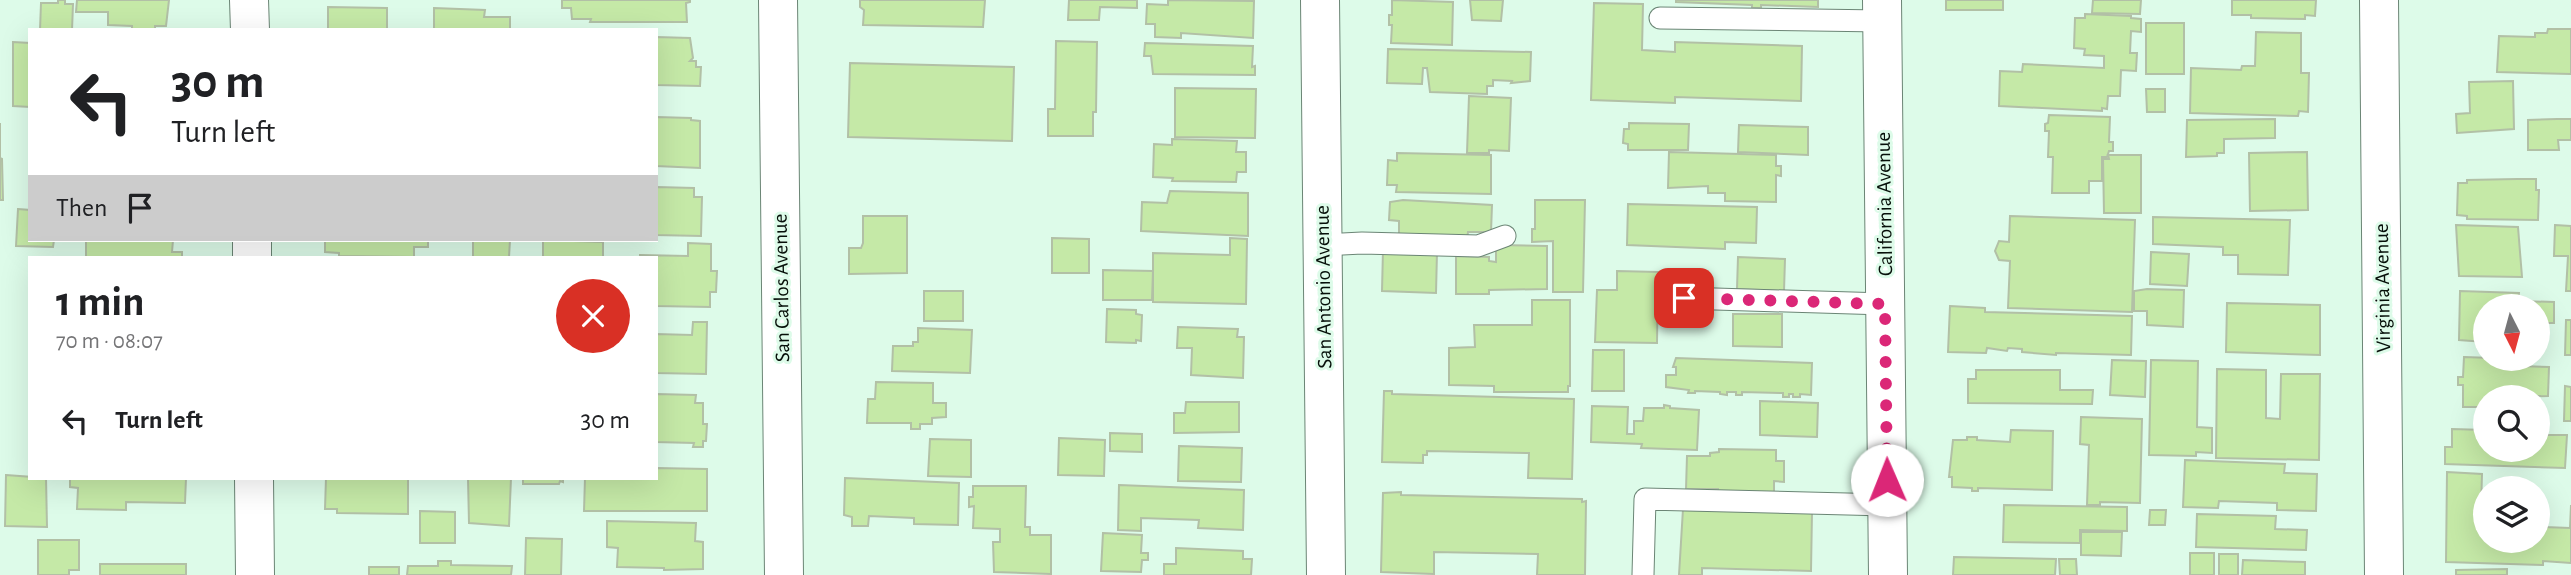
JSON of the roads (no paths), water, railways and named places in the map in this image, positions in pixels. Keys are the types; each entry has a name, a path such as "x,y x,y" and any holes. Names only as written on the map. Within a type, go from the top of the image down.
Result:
{"street":[{"path":"249,0 250,28"},
{"name":"San Carlos Avenue","path":"778,0 784,575"},
{"name":"San Antonio Avenue","path":"1320,0 1326,575"},
{"name":"Virginia Avenue","path":"2379,0 2384,575"},
{"name":"California Avenue","path":"1882,10 1888,575"},
{"path":"254,480 255,575"}],"lane":[{"path":"1660,18 1882,10"},
{"path":"1323,245 1362,243 1478,246 1505,236"},
{"path":"1684,298 1885,304"},
{"path":"1643,575 1644,499 1887,505"}]}
